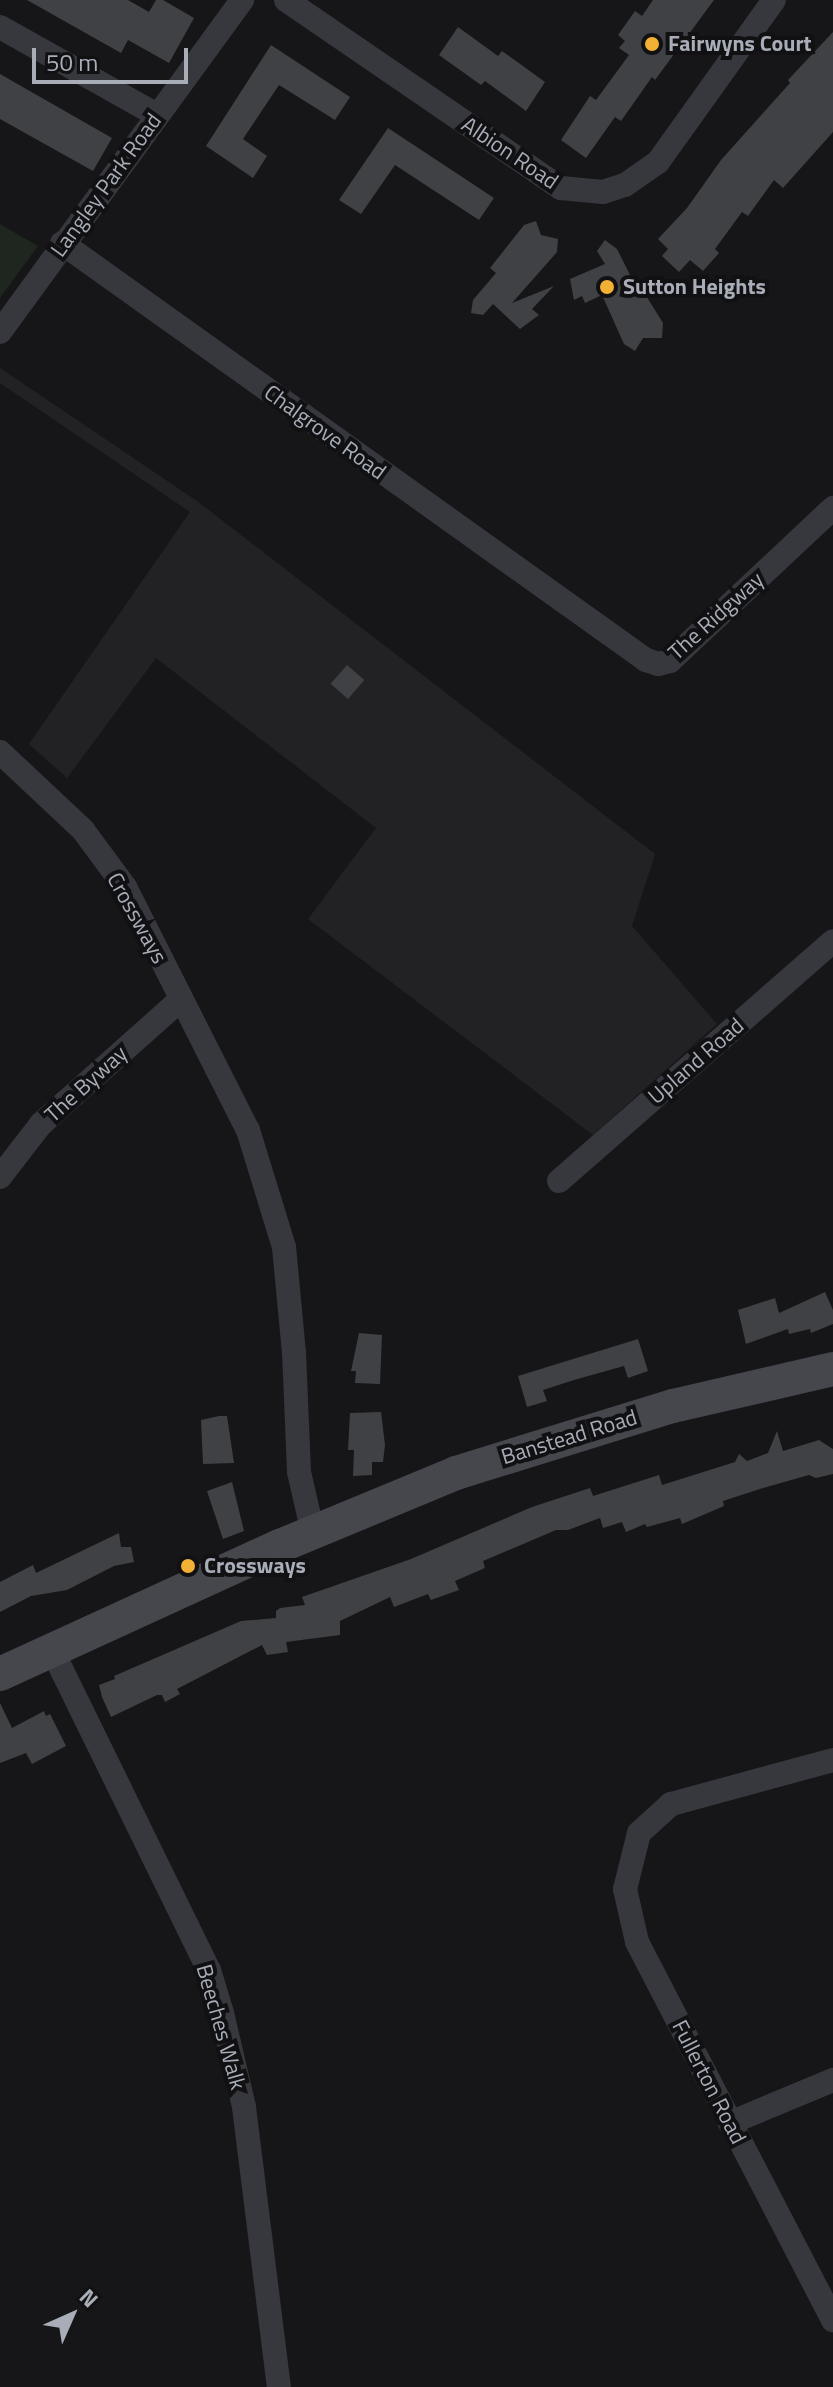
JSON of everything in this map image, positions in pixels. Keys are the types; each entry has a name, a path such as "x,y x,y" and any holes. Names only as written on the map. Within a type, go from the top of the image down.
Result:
{"street":[{"name":"Langley Park Road","path":"0,332 242,0"},
{"name":"Albion Road","path":"286,0 561,188 603,192 625,185 658,162 774,0"},
{"path":"0,27 157,115"},
{"name":"Chalgrove Road","path":"62,243 588,620"},
{"name":"The Ridgway","path":"588,620 646,660 658,664 670,661 833,508"},
{"name":"Crossways","path":"0,752 83,830 125,887 248,1130 284,1247 294,1352 299,1472 313,1533"},
{"name":"Upland Road","path":"559,1181 833,941"},
{"name":"The Byway","path":"0,1177 41,1124 180,1000"},
{"name":"Banstead Road","path":"0,1674 313,1533 456,1473 673,1406 833,1369"},
{"name":"Beeches Walk","path":"52,1650 209,1970 244,2107 279,2387"},
{"name":"Fullerton Road","path":"833,1760 671,1804 639,1833 625,1889 637,1942 833,2320"},
{"path":"730,2123 833,2080"}],"shaded area":[{"path":"0,224 38,246 0,298"},
{"path":"0,368 197,501 655,854 632,926 717,1024 593,1135 308,919 376,828 156,658 67,778 29,744 190,512 0,383"}],"building":[{"path":"27,0 128,0 149,12 156,0 163,0 194,18 169,63 128,40 121,53"},
{"path":"653,0 714,0 655,80 652,77 621,121 615,117 586,158 561,140 590,96 596,100 629,55 619,48 625,41 618,35 635,11 642,16"},
{"path":"458,27 498,56 502,51 545,82 526,111 485,81 481,85 439,55"},
{"path":"833,32 833,132 783,188 774,180 748,216 742,212 715,249 719,253 703,271 690,260 679,272 662,256 668,249 658,239 687,208 721,160 790,83 788,80"},
{"path":"271,45 350,97 335,120 279,85 243,139 267,156 253,178 206,146"},
{"path":"0,74 112,138 93,171 0,119"},
{"path":"388,128 494,198 479,220 395,165 361,214 339,200"},
{"path":"536,221 541,235 558,239 557,252 512,303 554,286 532,309 539,315 520,329 493,304 483,315 471,313 473,300 496,273 490,268 524,225"},
{"name":"Sutton Heights","path":"605,240 617,249 632,279 635,278 663,323 662,338 643,338 635,351 624,344 602,295 585,303 582,296 574,300 570,279 605,264 597,251"},
{"path":"347,665 364,680 348,699 331,684"},
{"path":"825,1292 833,1310 833,1324 811,1333 810,1329 789,1334 788,1329 746,1344 738,1310 775,1298 779,1313"},
{"path":"359,1333 382,1335 380,1384 355,1383 356,1371 351,1371"},
{"path":"638,1339 648,1371 628,1378 624,1366 574,1380 543,1390 547,1401 527,1407 518,1376"},
{"path":"381,1412 385,1445 383,1462 372,1462 372,1475 353,1476 354,1450 348,1450 350,1413"},
{"path":"227,1416 234,1463 203,1464 201,1420"},
{"path":"777,1431 783,1451 819,1440 833,1449 833,1474 816,1478 809,1475 723,1501 724,1506 682,1524 680,1518 647,1527 645,1524 626,1532 622,1522 603,1528 600,1518 568,1530 556,1530 483,1561 485,1568 455,1581 459,1590 431,1600 428,1594 394,1607 390,1597 340,1621 340,1635 286,1642 288,1652 267,1655 262,1645 177,1689 180,1694 165,1702 162,1695 157,1695 111,1717 102,1697 99,1685 115,1679 114,1676 241,1621 276,1618 276,1611 280,1608 305,1605 302,1597 411,1559 532,1507 590,1488 593,1496 659,1475 662,1485 735,1462 739,1454 747,1461 768,1453"},
{"path":"232,1482 244,1531 223,1539 207,1491"},
{"path":"119,1533 121,1547 131,1547 134,1562 114,1566 67,1590 31,1596 0,1612 0,1582 33,1565 36,1573"},
{"path":"0,1703 12,1728 44,1711 46,1716 50,1714 66,1746 32,1764 26,1753 0,1763"}],"place":[{"name":"Fairwyns Court","path":"652,44"},
{"name":"Sutton Heights","path":"607,287"},
{"name":"Crossways","path":"188,1566"}]}
